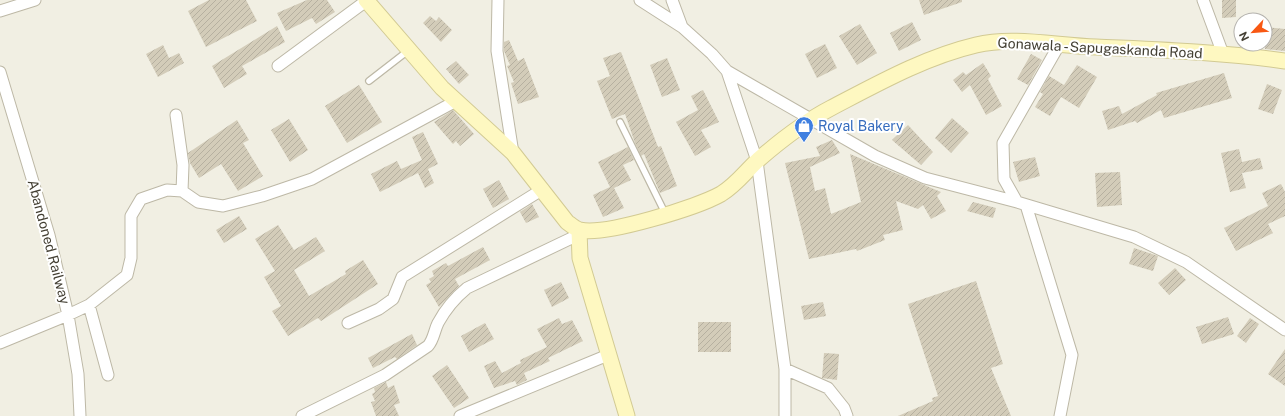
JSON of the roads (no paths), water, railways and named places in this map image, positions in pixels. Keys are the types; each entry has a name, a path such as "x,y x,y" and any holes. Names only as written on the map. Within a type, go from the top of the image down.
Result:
{"street":[{"path":"0,12 35,0"},
{"path":"278,66 366,0 456,101 513,153 543,189 567,222 578,232 580,258 627,416"},
{"path":"498,0 497,51 513,153"},
{"path":"640,0 682,27 712,54 727,71 875,156 925,178 1021,203 1134,237 1186,262 1285,330"},
{"path":"672,0 682,27"},
{"path":"1203,0 1224,54"},
{"name":"Gonawala - Sapugaskanda Road","path":"578,232 626,226 666,215 721,194 782,139 810,119 923,63 976,45 1026,42 1224,54 1285,61"},
{"path":"1059,45 1003,143 1004,179 1021,203 1072,355 1060,416"},
{"path":"727,71 757,161 785,369 785,416"},
{"name":"Abandoned Railway","path":"0,72 49,235 68,315 78,374 80,416"},
{"path":"0,343 89,305 127,275 131,258 131,216 141,199 166,190 182,191 198,202 223,206 312,179 456,101"},
{"path":"176,115 183,165 182,191"},
{"path":"348,323 379,309 393,300 402,277 543,189"},
{"path":"302,416 385,374 428,346 433,341 438,323 458,296 467,288 578,232"},
{"path":"89,305 108,375"},
{"path":"460,416 608,356"},
{"path":"785,369 828,388 844,408 847,416"}],"lane":[{"path":"369,81 409,50"},
{"path":"620,122 666,215"}],"place":[{"name":"Royal Bakery","path":"804,143"}]}
